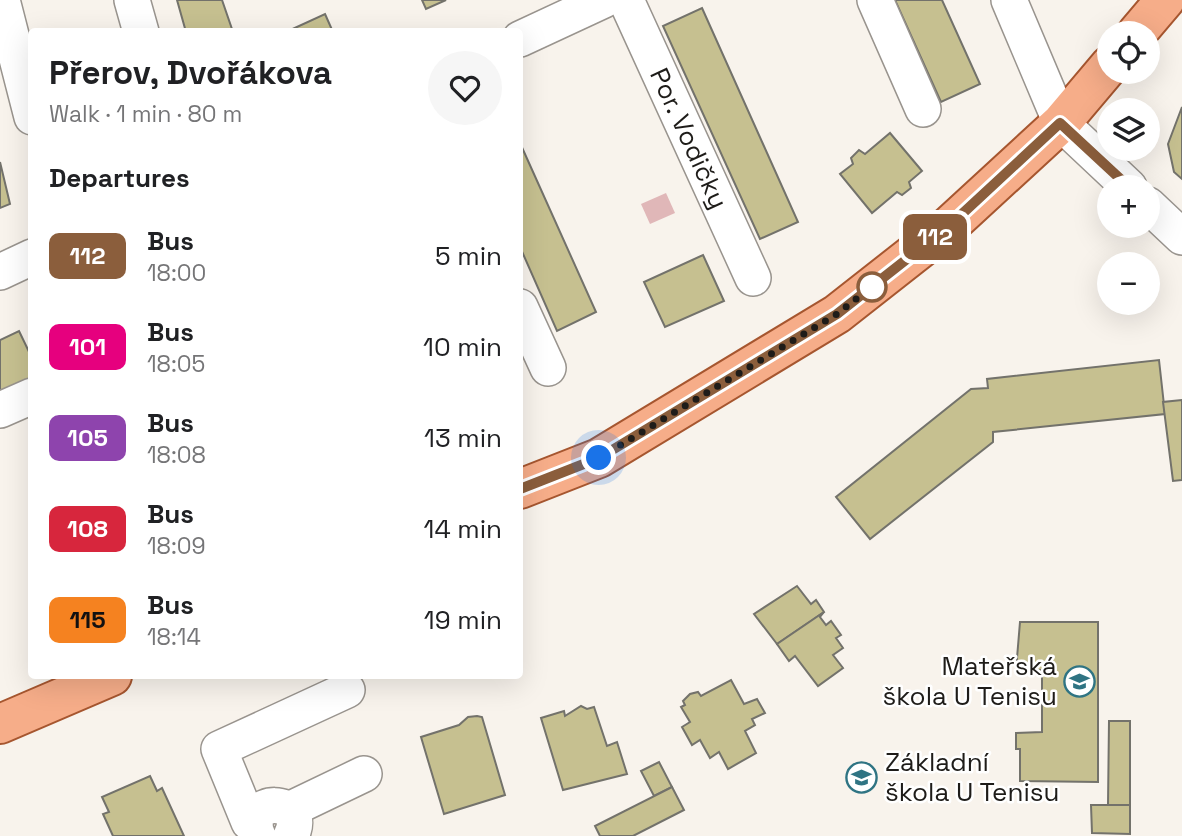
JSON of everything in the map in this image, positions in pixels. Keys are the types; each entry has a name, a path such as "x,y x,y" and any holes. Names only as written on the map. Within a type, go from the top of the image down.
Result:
{"main road":[{"path":"1148,21 1167,0"},
{"path":"523,488 599,458 837,314 949,226 1060,123 1097,80"},
{"path":"0,724 104,679"}],"street":[{"path":"2,0 28,101"},
{"path":"132,0 140,28"},
{"path":"523,38 604,0"},
{"name":"Por. Vodičky","path":"626,0 753,278"},
{"path":"875,0 923,109"},
{"path":"1009,0 1060,123 1116,175"},
{"path":"1167,0 1182,6"},
{"path":"1160,216 1182,237"},
{"path":"0,272 28,259"},
{"path":"523,313 548,369"},
{"path":"0,410 28,398"},
{"path":"256,829 249,822 219,749 347,690"},
{"path":"256,829 260,811 265,807 277,805 290,823 364,774"}],"shaded area":[{"path":"666,193 675,213 650,224 641,204"}],"building":[{"path":"177,0 222,0 232,28 185,28"},
{"path":"422,0 446,0 426,9"},
{"path":"895,0 942,0 980,84 941,102"},
{"path":"702,8 798,222 760,239 663,26"},
{"path":"325,14 331,28 295,28"},
{"path":"1182,107 1182,179 1174,172 1168,144"},
{"path":"890,133 922,171 909,182 911,188 902,195 897,192 872,213 840,174 853,164 851,158 859,150 865,154"},
{"path":"523,150 596,312 557,331 523,254"},
{"path":"0,162 10,204 0,208"},
{"path":"703,255 724,301 665,327 644,282"},
{"path":"19,331 28,350 28,382 0,394 0,340"},
{"path":"1159,360 1165,414 993,432 993,442 870,539 836,497 971,389 988,388 987,379"},
{"path":"1182,400 1182,480 1173,481 1163,402"},
{"path":"797,586 811,604 816,600 824,612 777,644 754,614"},
{"path":"824,612 820,617 826,625 831,621 841,635 836,638 843,648 833,655 843,668 818,686 795,656 789,661 777,644"},
{"path":"1020,622 1098,622 1098,782 1020,781 1020,749 1016,749 1016,733 1042,732 1042,670 1016,670"},
{"path":"731,680 744,704 757,699 765,713 752,719 755,725 745,731 756,753 728,769 719,752 710,758 700,740 692,745 682,727 690,722 681,707 685,705 683,701 690,694 698,692 701,696"},
{"path":"581,706 587,709 594,707 607,746 617,742 627,774 563,790 541,718 564,711 565,716"},
{"path":"468,717 482,717 505,795 444,814 421,737 459,725"},
{"path":"1109,721 1130,721 1130,805 1108,805"},
{"path":"659,762 672,787 654,796 641,771"},
{"path":"150,776 157,791 162,788 184,836 113,836 103,814 109,812 102,797"},
{"path":"672,787 684,810 633,836 600,836 595,826"},
{"path":"1091,805 1130,805 1130,834 1092,833"}],"bus line":[{"name":"112","path":"523,488 599,458 837,314 949,226 1060,123 1116,175"}],"place":[{"name":"Mateřská škola U Tenisu","path":"1080,681"},
{"name":"Základní škola U Tenisu","path":"862,777"}],"route":[{"path":"599,458 837,314 874,285 872,287"}]}
